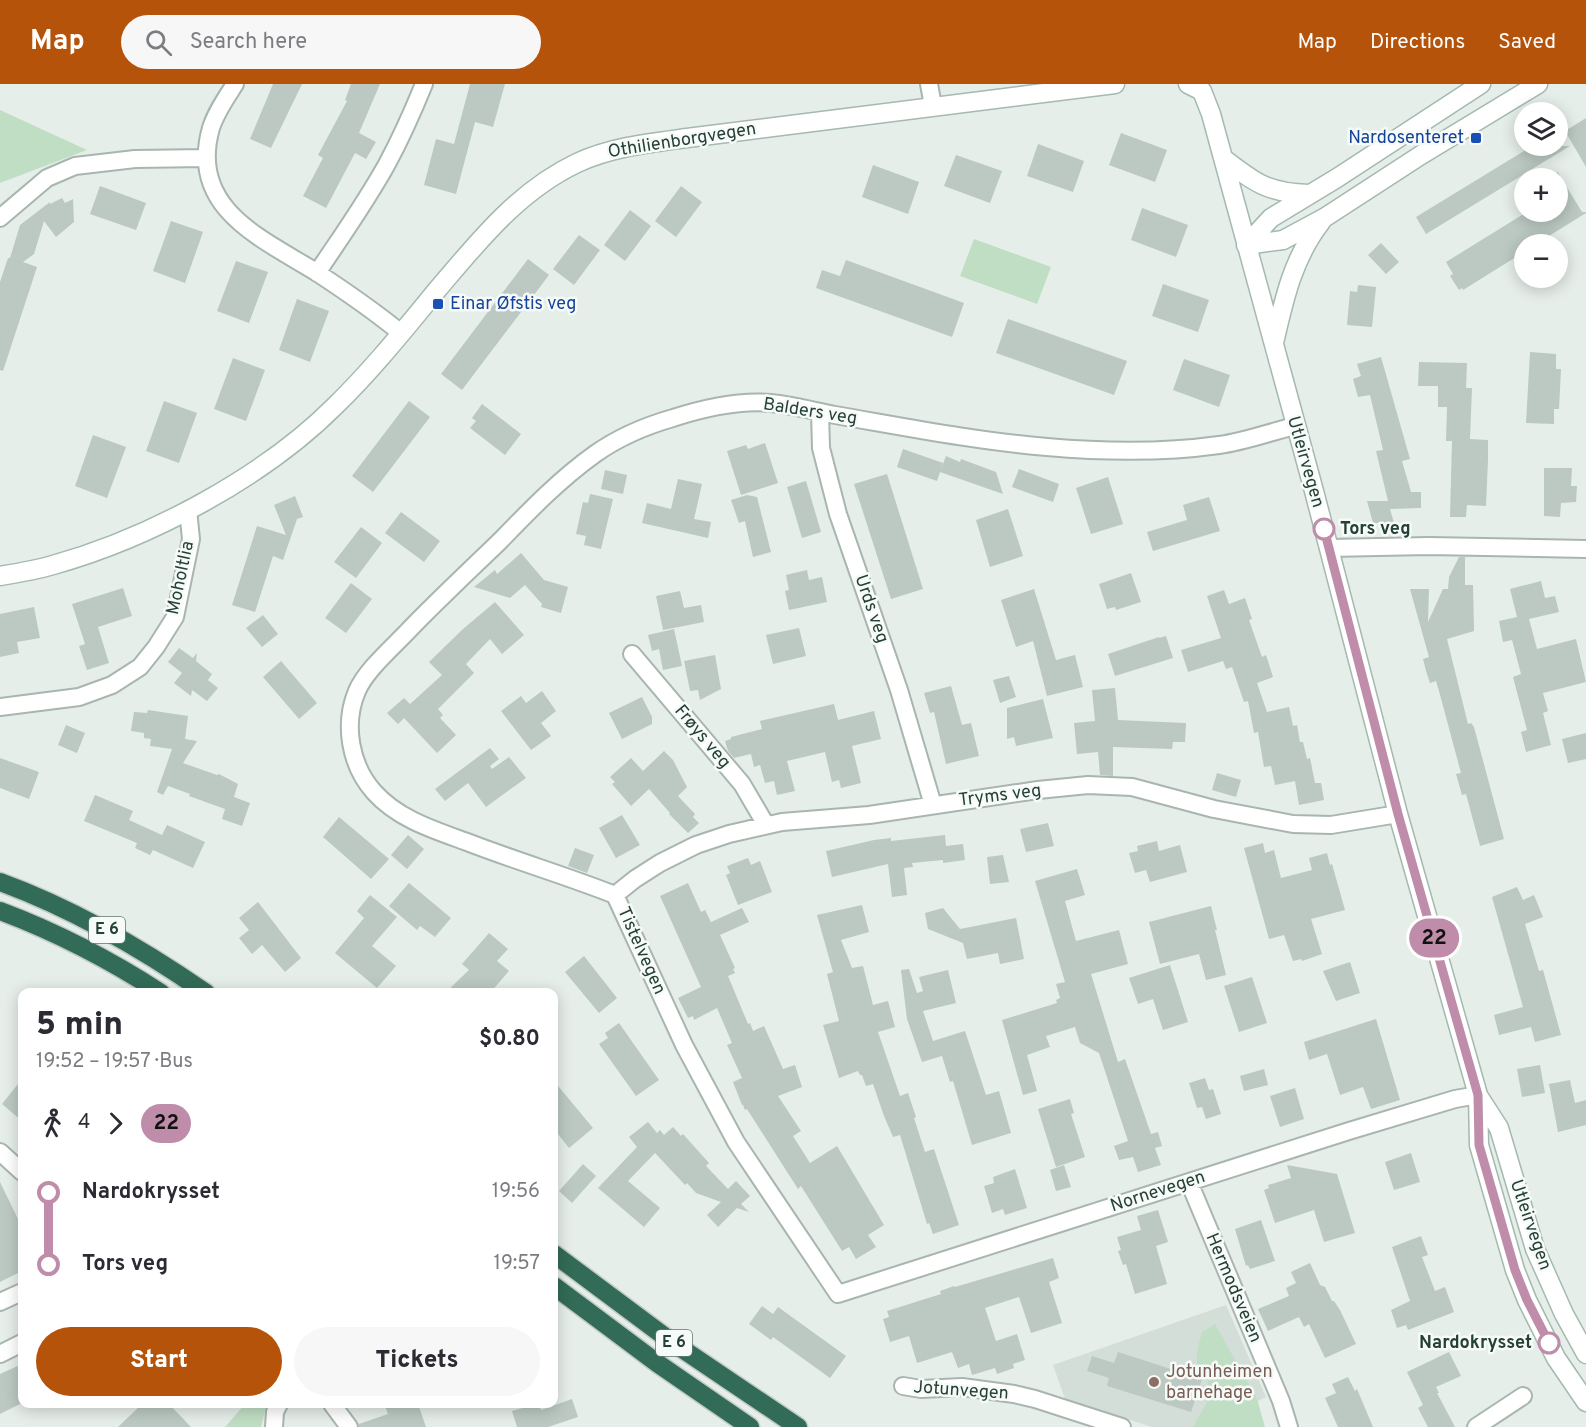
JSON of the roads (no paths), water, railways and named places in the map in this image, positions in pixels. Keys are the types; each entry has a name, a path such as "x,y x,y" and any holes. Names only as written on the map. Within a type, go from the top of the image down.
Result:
{"highway":[{"name":"E 6","path":"0,882 41,897 113,933 198,988"},
{"name":"E 6","path":"0,911 97,954 153,988"},
{"name":"E 6","path":"558,1257 672,1342 798,1427"},
{"name":"E 6","path":"558,1289 657,1363 750,1427"}],"main road":[{"name":"Othilienborgvegen","path":"0,576 53,565 110,546 188,510 238,482 291,445 334,407 506,212 554,175 578,163 604,153 636,145 1115,84"},
{"path":"1188,84 1202,91 1211,114 1246,245"},
{"path":"1246,245 1272,218 1481,84"},
{"path":"1246,245 1283,240 1324,218 1421,155 1538,84"},
{"path":"1223,158 1248,178 1272,190 1309,194"},
{"path":"1273,346 1293,271 1309,237 1324,218"},
{"name":"Utleirvegen","path":"1246,245 1329,548 1398,814 1478,1095 1479,1145 1515,1270 1556,1358 1586,1402"},
{"name":"Utleirvegen","path":"1478,1095 1499,1128 1535,1249 1564,1314 1586,1354"}],"street":[{"path":"235,84 219,109 212,127 207,158 208,174 216,196 228,212 255,235 317,273 401,333"},
{"path":"317,273 387,163 424,84"},
{"path":"929,84 933,106"},
{"path":"0,218 47,178 75,166 135,159 207,158"},
{"name":"Balders veg","path":"357,691 382,659 447,590 552,489 594,455 616,441 669,418 704,409 738,404 770,403 953,434 1046,447 1140,451 1221,445 1295,426"},
{"name":"Urds veg","path":"820,412 821,448 838,514 899,690 933,805"},
{"name":"Moholtlia","path":"0,706 43,703 79,697 112,685 140,667 156,647 175,616 191,539 188,510"},
{"path":"1329,548 1429,546 1586,549"},
{"name":"Frøys veg","path":"632,654 742,784 766,825"},
{"name":"Tistelvegen","path":"357,691 351,714 352,752 372,790 386,804 407,818 438,831 526,865 576,879 615,896 684,1045 736,1142 838,1294"},
{"name":"Tryms veg","path":"615,896 635,879 660,863 687,850 729,834 766,825 869,815 1088,785 1132,787 1214,809 1293,824 1331,825 1398,814"},
{"name":"Nornevegen","path":"838,1294 1455,1099 1478,1095"},
{"path":"0,1152 18,1168"},
{"name":"Hermodsveien","path":"1189,1182 1281,1401 1289,1427"},
{"path":"0,1302 18,1294"},
{"path":"0,1354 18,1345"},
{"name":"Jotunvegen","path":"903,1386 921,1389 971,1388 1014,1394 1122,1427"},
{"path":"1476,1427 1523,1396"},
{"path":"274,1427 277,1408"},
{"path":"335,1408 349,1427"}],"place":[{"name":"Nardosenteret","path":"1476,138"},
{"name":"Einar Øfstis veg","path":"438,304"},
{"name":"Tors veg","path":"1324,529"},
{"name":"Nardokrysset","path":"1549,1343"},
{"name":"Jotunheimen barnehage","path":"1154,1382"}]}
